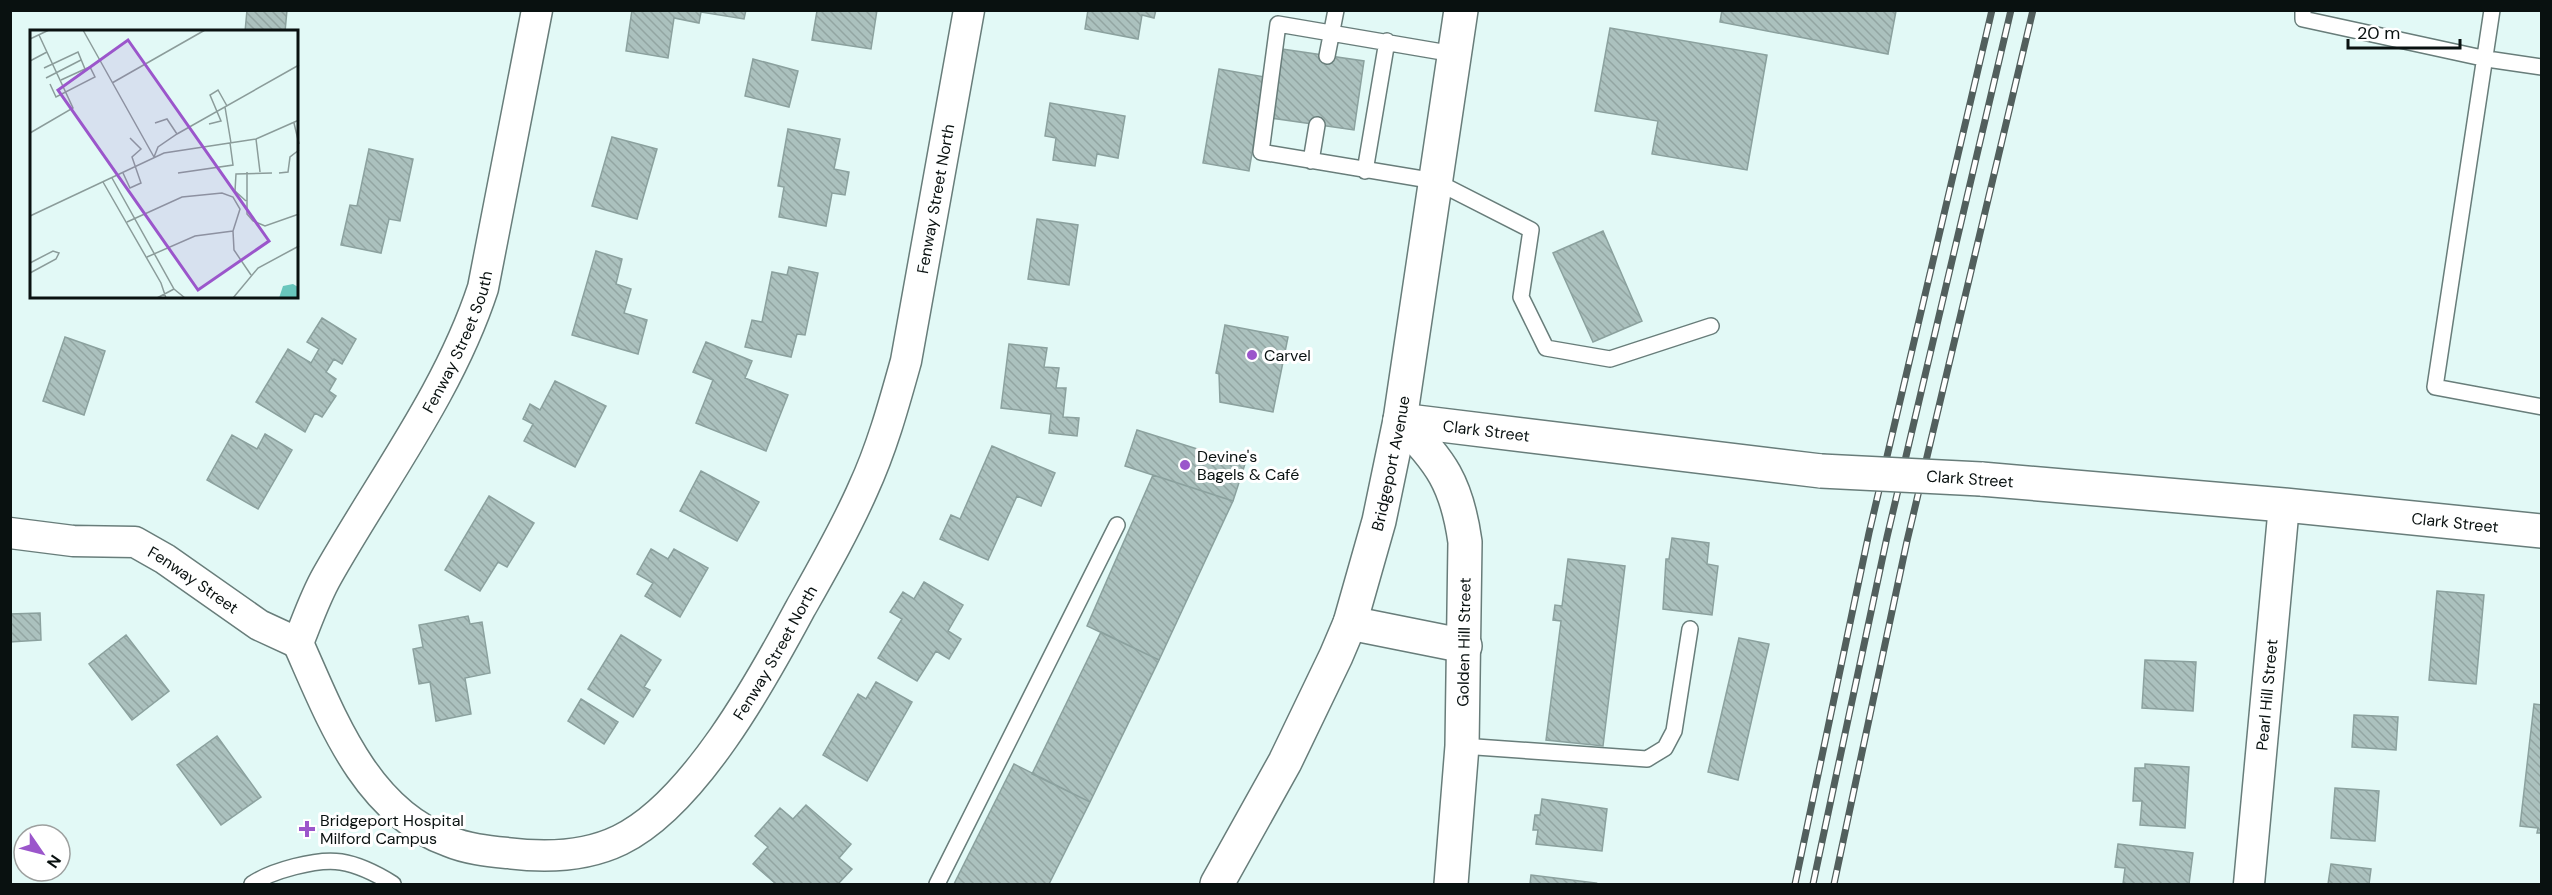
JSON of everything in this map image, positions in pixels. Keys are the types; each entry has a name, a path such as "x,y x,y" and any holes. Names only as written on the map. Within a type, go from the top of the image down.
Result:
{"main road":[{"name":"Bridgeport Avenue","path":"1217,885 1285,762 1350,623 1379,522 1400,420 1461,10"},
{"name":"Clark Street","path":"1400,420 1821,471 1981,479 2284,505 2541,531"},
{"name":"Golden Hill Street","path":"1400,420 1440,463 1461,514 1465,542 1462,746 1451,885"},
{"path":"1350,623 1465,646"}],"street":[{"name":"Fenway Street South","path":"298,643 325,579 436,392 470,328 483,288 537,10"},
{"name":"Fenway Street North","path":"298,643 330,715 378,793 420,827 446,841 474,849 562,855 592,850 621,840 669,803 732,724 762,679 828,560 868,477 892,411 906,361 969,10"},
{"name":"Pearl Hill Street","path":"2249,885 2284,505"},
{"name":"Fenway Street","path":"10,533 73,541 135,542 165,559 259,625 298,643"}],"lane":[{"path":"1327,56 1336,10"},
{"path":"2303,10 2303,19 2487,59 2541,67"},
{"path":"2492,10 2487,59 2435,387 2541,407"},
{"path":"1454,54 1331,31 1278,24 1261,152 1435,182 1531,230 1521,297 1546,348 1610,359 1711,326"},
{"path":"1365,171 1387,41"},
{"path":"1311,161 1317,125"},
{"path":"937,885 1117,525"},
{"path":"1462,746 1647,759 1665,748 1674,731 1690,630"},
{"path":"252,885 265,876 305,865 339,862 363,868 393,885"}],"building":[{"path":"247,10 287,10 285,30 245,30"},
{"path":"632,10 746,10 744,19 701,12 699,23 674,18 668,58 626,51"},
{"path":"811,10 877,10 871,49 812,40 817,11"},
{"path":"1088,10 1156,10 1154,18 1142,15 1138,39 1085,29"},
{"path":"1722,10 1896,11 1888,54 1720,22"},
{"path":"1610,28 1767,55 1747,170 1652,154 1658,121 1595,111"},
{"path":"1282,49 1364,61 1354,130 1271,118"},
{"path":"753,59 798,71 789,107 745,96"},
{"path":"1219,69 1265,77 1249,171 1203,163"},
{"path":"1050,103 1125,116 1118,158 1097,154 1095,166 1053,160 1056,138 1045,136"},
{"path":"788,129 840,139 834,169 849,172 845,195 832,193 826,226 779,217 784,187 778,186"},
{"path":"612,137 657,149 637,219 592,206"},
{"path":"369,149 413,159 400,221 389,219 381,253 341,245 350,205 357,206"},
{"path":"1037,219 1078,225 1069,285 1028,279"},
{"path":"1603,231 1642,321 1593,342 1553,253"},
{"path":"596,251 622,259 616,284 631,289 624,313 647,320 638,354 572,335"},
{"path":"789,267 818,273 805,335 797,334 791,357 745,347 752,320 762,322 772,272 787,275"},
{"path":"322,318 356,339 342,364 334,359 326,372 336,379 329,391 336,396 322,417 315,413 305,432 256,402 288,349 311,363 319,349 307,342"},
{"name":"Carvel","path":"1225,325 1288,337 1273,412 1220,402 1219,374 1216,373"},
{"path":"65,337 105,351 84,415 43,401"},
{"path":"706,342 752,361 745,378 788,395 766,451 696,423 713,380 693,372"},
{"path":"1009,344 1047,348 1044,367 1059,368 1056,388 1066,388 1063,417 1079,418 1077,436 1049,433 1051,414 1001,408"},
{"path":"555,381 606,406 575,467 524,441 533,424 523,419 530,404 540,410"},
{"name":"Devine's Bagels & Café","path":"1137,430 1245,464 1233,501 1125,466"},
{"path":"265,434 292,450 258,509 207,480 232,435 257,449"},
{"path":"992,446 1055,473 1041,506 1017,496 988,560 940,539 951,515 960,519"},
{"path":"701,471 759,502 737,541 680,511"},
{"path":"1153,475 1233,501 1159,660 1087,626"},
{"path":"489,496 534,523 507,567 498,562 480,591 445,570"},
{"path":"1672,538 1709,543 1707,564 1718,566 1712,615 1663,609 1666,559 1669,559"},
{"path":"651,549 668,559 674,549 708,568 680,617 645,596 653,583 637,574"},
{"path":"1568,559 1625,566 1603,746 1546,740 1561,621 1553,620 1555,605 1562,606"},
{"path":"924,582 963,605 948,631 961,639 949,659 936,651 917,681 878,658 902,619 890,612 903,592 914,599"},
{"path":"2437,591 2484,595 2476,684 2429,680"},
{"path":"40,613 41,640 10,642 10,614"},
{"path":"468,616 470,624 482,622 490,673 465,678 471,714 436,721 430,682 419,684 413,649 423,647 419,625"},
{"path":"1101,632 1159,660 1090,802 1032,774"},
{"path":"126,635 169,691 132,720 89,664"},
{"path":"621,635 661,660 644,687 650,690 633,717 588,689"},
{"path":"1739,638 1769,644 1738,780 1708,772"},
{"path":"2145,660 2196,662 2193,711 2142,708"},
{"path":"876,682 912,702 867,781 823,755 858,694 866,699"},
{"path":"581,699 618,722 604,744 568,721"},
{"path":"2534,704 2542,705 2542,833 2537,833 2538,828 2520,826"},
{"path":"2354,715 2398,717 2396,750 2352,747"},
{"path":"217,736 261,797 221,825 177,765"},
{"path":"1014,764 1090,802 1049,884 954,884"},
{"path":"2145,764 2189,767 2185,828 2140,825 2142,801 2133,801 2135,768 2145,768"},
{"path":"2335,788 2379,791 2375,841 2331,838"},
{"path":"1542,799 1607,809 1602,851 1536,844 1538,830 1533,830 1535,815 1540,815"},
{"path":"806,805 851,844 839,858 852,869 838,884 776,884 753,864 768,847 755,836 780,808 793,819"},
{"path":"2118,844 2193,853 2189,884 2123,884 2125,868 2115,867"},
{"path":"2331,864 2371,869 2369,884 2328,884"},
{"path":"1531,875 1596,883 1530,884"}],"railway":[{"path":"1795,884 1869,533 1992,10"},
{"path":"1813,884 1887,537 2011,10"},
{"path":"1834,884 1907,541 2033,10"}],"place":[{"name":"Carvel","path":"1252,355"},
{"name":"Devine's Bagels & Café","path":"1185,465"},
{"name":"Bridgeport Hospital Milford Campus","path":"307,829"}]}
